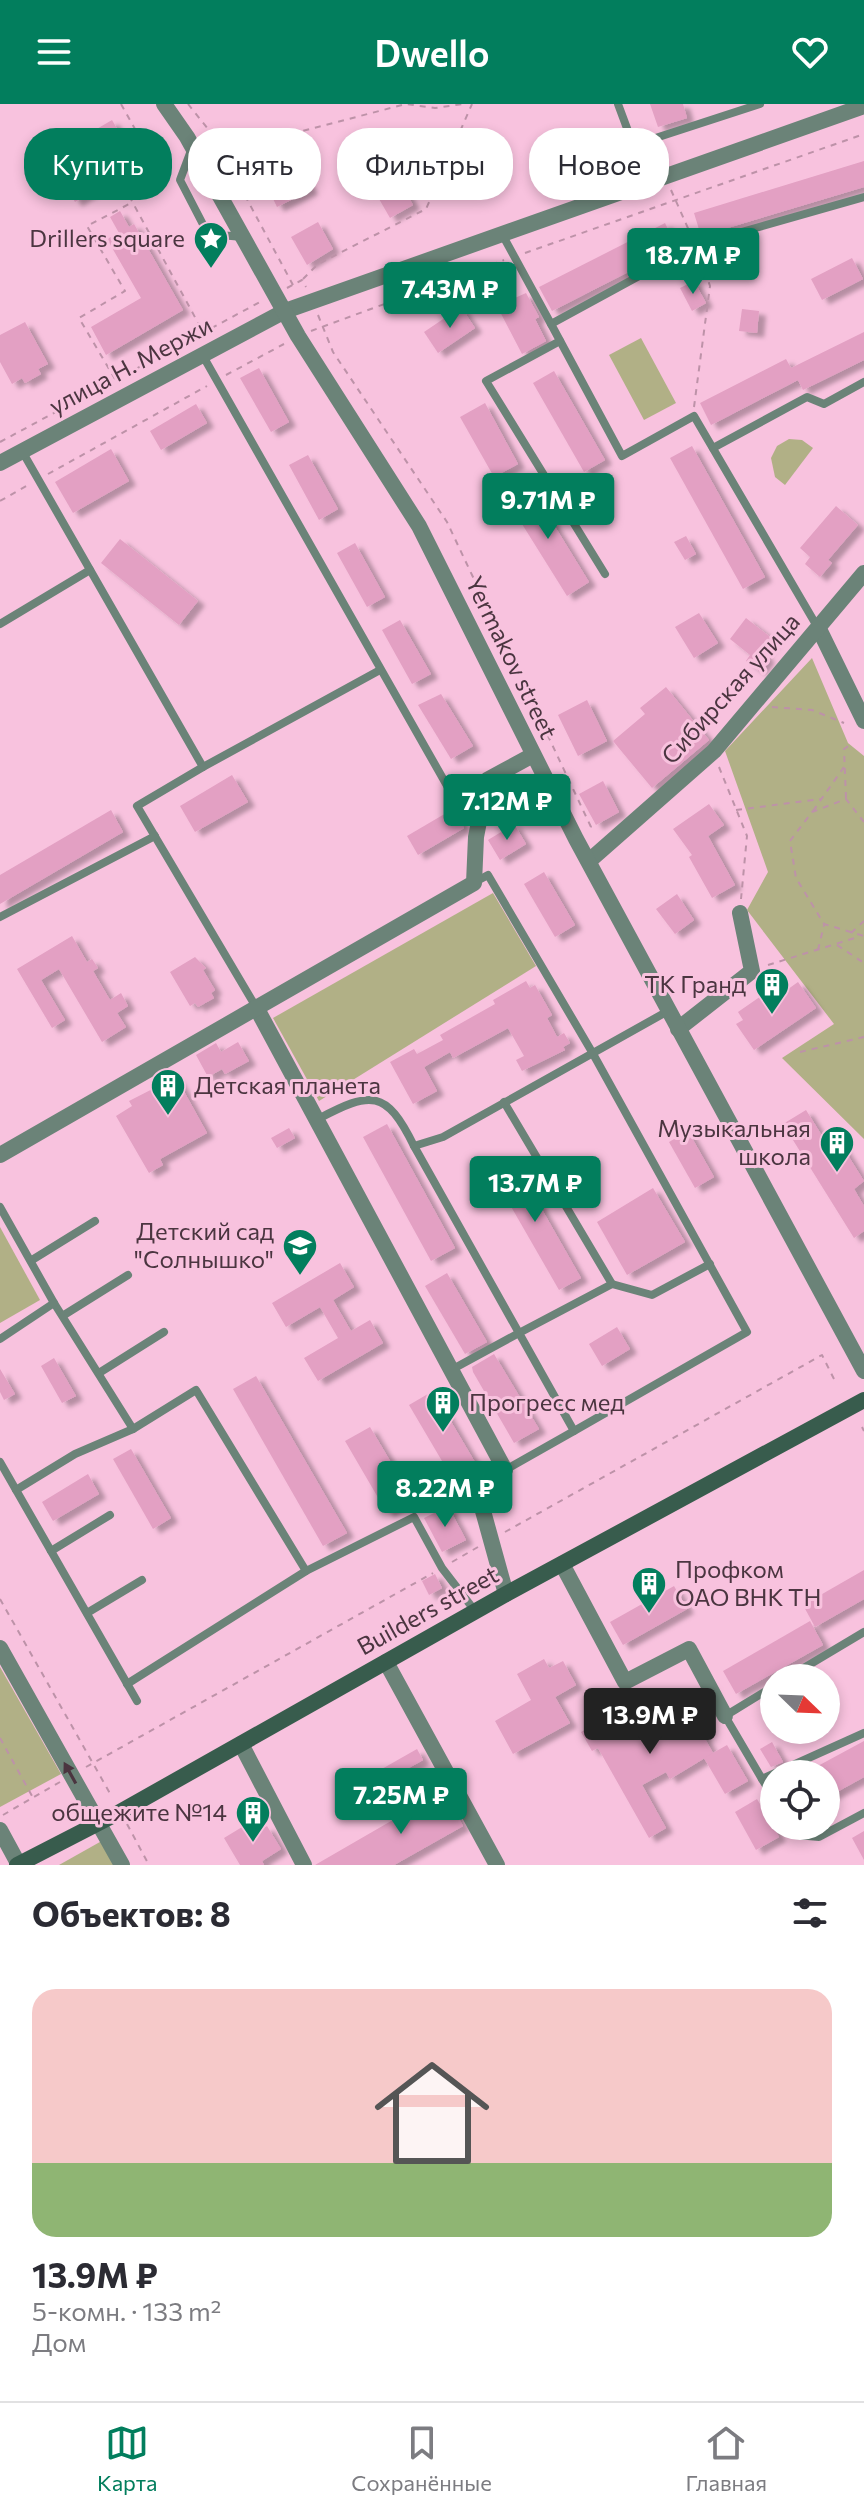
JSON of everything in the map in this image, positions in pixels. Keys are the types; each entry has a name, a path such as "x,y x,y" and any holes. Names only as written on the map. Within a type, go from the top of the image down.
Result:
{"main road":[{"name":"Builders street","path":"18,1865 99,1824 506,1594 864,1400"}],"street":[{"name":"Yermakov street","path":"164,104 188,140"},
{"name":"улица Н. Мержи","path":"669,175 864,106"},
{"name":"Yermakov street","path":"223,200 298,336 419,526 576,839 864,1371"},
{"name":"улица Н. Мержи","path":"0,463 285,311 597,200"},
{"name":"Сибирская улица","path":"589,861 714,751 864,573"},
{"path":"819,629 864,721"},
{"path":"0,1155 474,883 476,837 487,780 533,755"},
{"path":"678,1029 752,971 740,913"},
{"path":"256,1007 505,1470 488,1493 483,1511 506,1594"},
{"path":"562,1564 625,1682 689,1649 725,1716"},
{"path":"0,1648 122,1865"},
{"path":"386,1662 497,1865"},
{"path":"241,1744 304,1865"},
{"path":"0,1830 18,1865"}],"lane":[{"path":"618,104 627,128"},
{"path":"669,134 760,104"},
{"path":"188,160 180,180 188,199"},
{"path":"551,324 696,245 864,197"},
{"path":"189,200 208,234 244,237"},
{"path":"502,234 622,456 694,416 819,629"},
{"path":"560,341 486,381 605,574"},
{"path":"202,355 454,798 487,780"},
{"path":"713,448 807,397 824,404 864,382"},
{"path":"22,451 203,767"},
{"path":"0,624 90,570"},
{"path":"256,1007 137,806 380,670"},
{"path":"0,917 155,836"},
{"path":"474,883 488,875 592,1052 747,1332 505,1470"},
{"path":"414,1146 443,1137 668,1011"},
{"path":"318,1119 356,1099 374,1098 390,1106 401,1120 574,1431"},
{"path":"504,1102 612,1284"},
{"path":"0,1207 54,1303 133,1429"},
{"path":"32,1260 95,1221"},
{"path":"451,1370 612,1284 652,1295 710,1264"},
{"path":"64,1315 128,1275"},
{"path":"0,1339 54,1303"},
{"path":"99,1373 164,1332"},
{"path":"16,1490 75,1454 133,1429 196,1390 306,1571"},
{"path":"0,1462 137,1701"},
{"path":"51,1551 110,1515"},
{"path":"127,1684 306,1571 414,1517 442,1568 476,1611"},
{"path":"87,1613 142,1580"},
{"path":"810,1664 864,1632"},
{"path":"760,1695 725,1716 760,1776"},
{"path":"804,1760 864,1733"},
{"path":"840,1826 864,1813"}],"path":[{"path":"121,104 153,161 121,181 203,333"},
{"path":"188,104 205,128"},
{"path":"314,128 406,104 435,108 463,104"},
{"path":"0,442 302,280 318,264 426,209 472,104"},
{"path":"0,501 298,336 515,256 864,134"},
{"path":"669,184 710,286 694,416"},
{"path":"248,200 293,285"},
{"path":"115,380 79,318 125,291 87,226 133,202"},
{"path":"302,280 333,352 447,522 591,827 576,839"},
{"path":"753,705 812,710 844,723"},
{"path":"853,743 844,749 846,799 864,822"},
{"path":"714,751 747,836 740,913"},
{"path":"844,767 790,841 791,864 824,924 859,937"},
{"path":"736,810 821,799"},
{"path":"812,812 846,799"},
{"path":"850,934 864,921"},
{"path":"818,950 824,924"},
{"path":"752,971 864,936"},
{"path":"836,944 864,963"},
{"path":"800,1052 864,1037"},
{"path":"0,1816 822,1355 834,1379"},
{"path":"0,1599 93,1763"},
{"path":"0,1738 33,1797"}],"shaded area":[{"path":"641,338 676,403 644,420 609,355"},
{"path":"789,439 802,440 813,448 785,485 775,477 771,458 777,446"},
{"path":"812,658 848,743 864,756 864,1139 782,1058 834,1024 747,910 768,872 725,751"},
{"path":"493,893 536,966 319,1101 273,1018"},
{"path":"0,1227 40,1300 0,1323"},
{"path":"0,1667 61,1774 0,1807"},
{"path":"107,1838 122,1865 59,1865"}],"building":[{"path":"650,104 683,104 687,118 658,127"},
{"path":"112,120 117,128 98,128"},
{"path":"864,161 864,187 701,236 694,213"},
{"path":"274,200 291,200 277,207"},
{"path":"380,200 410,200 413,205 390,218"},
{"path":"120,211 129,227 134,224 183,310 106,355 91,327 141,298 107,239 119,233 110,217"},
{"path":"318,222 333,249 307,265 291,237"},
{"path":"665,223 677,247 552,311 539,287"},
{"path":"852,258 863,279 822,300 811,279"},
{"path":"694,281 706,303 692,311 680,288"},
{"path":"526,293 539,317 535,319 546,341 522,354 497,306"},
{"path":"461,307 475,328 438,353 424,332"},
{"path":"742,309 759,311 757,333 739,331"},
{"path":"25,322 48,364 38,369 41,374 25,383 22,378 12,384 0,362 0,335"},
{"path":"864,332 864,360 803,390 798,380 711,425 700,403 786,359 791,368"},
{"path":"259,368 289,422 271,432 240,378"},
{"path":"554,371 605,460 584,472 533,383"},
{"path":"485,403 518,464 494,477 460,417"},
{"path":"196,404 207,423 161,450 150,431"},
{"path":"692,446 765,577 743,589 670,458"},
{"path":"111,449 129,481 73,513 55,482"},
{"path":"308,455 338,509 319,520 289,465"},
{"path":"530,486 589,582 567,596 507,500"},
{"path":"836,506 858,525 828,560 832,563 820,577 805,564 810,557 800,548"},
{"path":"686,536 696,554 685,560 674,542"},
{"path":"120,539 198,601 179,625 101,563"},
{"path":"355,543 385,597 367,607 337,553"},
{"path":"699,613 718,643 694,658 675,627"},
{"path":"746,618 774,640 763,654 768,658 759,671 746,661 750,655 730,639"},
{"path":"400,620 431,674 412,684 382,630"},
{"path":"666,687 709,740 652,788 613,741 645,714 640,708"},
{"path":"441,694 473,746 451,759 418,705"},
{"path":"587,700 607,741 578,756 558,715"},
{"path":"232,775 248,802 195,832 180,806"},
{"path":"603,781 619,812 596,825 579,794"},
{"path":"709,804 724,825 708,836 735,885 712,898 689,857 692,855 673,829"},
{"path":"453,809 464,828 418,855 407,836"},
{"path":"111,810 123,832 0,904 0,875"},
{"path":"514,824 526,844 500,860 488,840"},
{"path":"544,872 575,925 555,937 524,884"},
{"path":"677,894 694,920 675,934 656,909"},
{"path":"72,936 87,962 92,959 98,968 93,971 110,1000 121,993 128,1006 117,1013 126,1027 102,1042 59,969 41,980 65,1020 52,1028 17,969"},
{"path":"195,957 206,968 203,970 215,990 211,993 214,998 198,1007 195,1003 190,1006 170,972"},
{"path":"526,981 530,988 535,985 552,1015 547,1018 557,1037 564,1033 570,1043 563,1047 565,1050 522,1071 516,1060 524,1056 508,1028 453,1058 450,1052 424,1067 437,1091 413,1104 390,1062 414,1049 417,1054 443,1040 440,1035 495,1004 493,1000"},
{"name":"ТК Гранд","path":"798,982 816,1008 754,1050 736,1024 743,1020 738,1012 771,989 777,997"},
{"path":"238,1042 249,1061 225,1074 222,1069 208,1077 196,1055 216,1043 221,1052"},
{"name":"Детская планета","path":"176,1077 207,1133 160,1159 163,1165 149,1173 116,1116 132,1106 129,1101"},
{"path":"806,1110 832,1152 842,1146 864,1181 854,1189 864,1206 864,1231 854,1238 783,1124"},
{"path":"387,1124 455,1248 431,1261 363,1137"},
{"path":"289,1128 295,1138 277,1148 271,1138"},
{"path":"688,1131 714,1177 695,1188 669,1142"},
{"path":"512,1157 581,1278 559,1290 490,1170"},
{"path":"653,1188 685,1242 627,1275 597,1222"},
{"path":"340,1263 354,1287 333,1300 351,1331 370,1320 383,1343 318,1381 304,1358 338,1338 320,1307 286,1327 272,1303"},
{"path":"447,1273 487,1342 465,1354 425,1286"},
{"path":"617,1327 630,1349 602,1366 589,1344"},
{"path":"494,1354 539,1429 514,1443 473,1372 472,1367"},
{"path":"54,1358 76,1396 62,1403 41,1366"},
{"path":"0,1369 15,1394 4,1400 0,1392"},
{"path":"256,1376 347,1533 323,1546 233,1389"},
{"name":"Прогресс мед","path":"433,1391 476,1464 452,1478 409,1405"},
{"path":"370,1427 412,1498 387,1513 345,1441"},
{"path":"131,1449 171,1518 153,1529 113,1459"},
{"path":"88,1474 99,1494 53,1521 42,1502"},
{"path":"448,1506 466,1540 442,1552 424,1518"},
{"path":"864,1570 864,1599 815,1627 803,1605"},
{"path":"435,1574 442,1588 429,1595 422,1581"},
{"name":"Профком ОАО ВНК ТН","path":"674,1586 687,1609 623,1645 610,1622"},
{"path":"810,1621 823,1645 789,1664 760,1664 760,1680 736,1694 723,1671"},
{"path":"544,1659 549,1668 563,1661 576,1685 555,1697 570,1723 513,1754 495,1721 531,1700 517,1674"},
{"path":"682,1698 713,1753 670,1779 666,1772 642,1785 666,1828 649,1838 598,1748 592,1751 581,1732 604,1719 616,1740"},
{"path":"864,1741 864,1777 840,1790 840,1760 829,1760"},
{"path":"773,1744 782,1760 767,1760 760,1749"},
{"path":"727,1745 748,1781 725,1794 704,1758"},
{"path":"417,1749 423,1760 387,1780 380,1770"},
{"path":"445,1794 463,1826 394,1865 315,1865 417,1806 415,1803 429,1795 433,1800"},
{"path":"757,1799 760,1804 760,1840 774,1840 756,1850 735,1812"},
{"name":"общежите №14","path":"247,1824 253,1834 267,1826 281,1849 262,1861 264,1865 240,1865 224,1838"},
{"path":"864,1831 864,1860 852,1838"}],"place":[{"name":"Drillers square","path":"211,270"},
{"name":"ТК Гранд","path":"772,1016"},
{"name":"Детская планета","path":"168,1117"},
{"name":"Музыкальная школа","path":"837,1174"},
{"name":"Детский сад \"Солнышко\"","path":"300,1277"},
{"name":"Прогресс мед","path":"443,1434"},
{"name":"Профком ОАО ВНК ТН","path":"649,1615"},
{"name":"общежите №14","path":"253,1844"}]}
